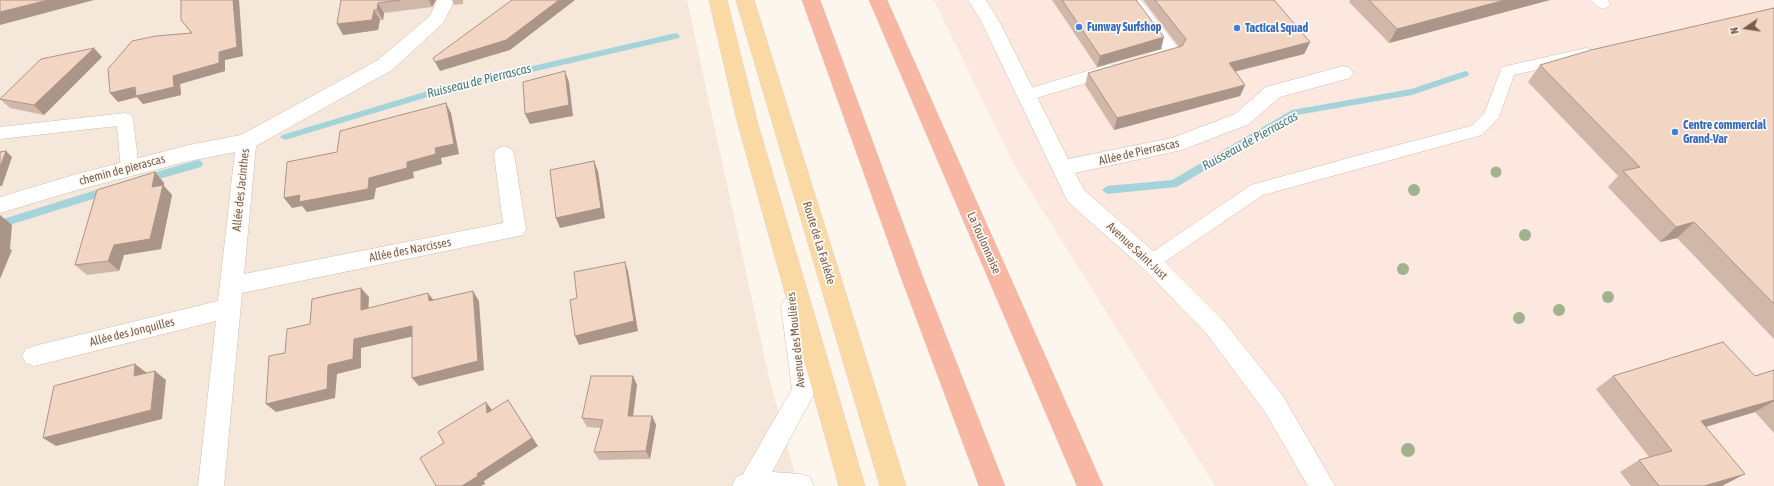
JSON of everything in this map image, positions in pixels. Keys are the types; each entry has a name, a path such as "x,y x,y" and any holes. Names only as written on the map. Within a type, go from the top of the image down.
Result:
{"highway":[{"path":"811,0 913,280 992,486"},
{"name":"La Toulonnaise","path":"878,0 1090,486"}],"main road":[{"path":"718,0 747,121 788,258 852,486"},
{"name":"Route de La Farlède","path":"745,0 893,486"}],"street":[{"name":"Allée des Jacinthes","path":"211,486 246,142 385,65 437,19 446,0"},
{"name":"Avenue Saint-Just","path":"977,0 990,21 1076,196 1152,262 1214,326 1274,404 1322,486"},
{"name":"Allée de Pierrascas","path":"1062,168 1175,145 1242,119 1273,92 1343,74"},
{"name":"chemin de pierascas","path":"0,205 130,168 189,153 246,142"},
{"name":"Allée des Narcisses","path":"230,297 515,229 504,154"},
{"name":"Avenue des Moulières","path":"788,258 804,390 748,484 801,486"},
{"name":"Allée des Jonquilles","path":"34,356 230,297"}],"lane":[{"path":"1133,0 1173,52 1144,60"},
{"path":"1152,262 1257,190 1356,162 1476,131 1492,117 1508,72 1598,50"},
{"path":"1026,95 1122,67"},
{"path":"0,133 126,119 130,168"}],"shaded area":[{"path":"0,0 687,0 768,373 798,486 0,486"},
{"path":"934,0 1774,0 1774,486 1215,486 1013,163"}],"building":[{"path":"0,0 48,0 0,12"},
{"path":"181,0 233,0 237,47 219,52 219,63 173,76 174,87 136,96 135,87 110,93 108,69 132,41 156,36 192,33 181,20"},
{"path":"341,0 400,0 378,3 377,10 374,10 372,20 337,24"},
{"path":"512,0 559,0 506,40 435,62 433,58"},
{"path":"1062,0 1136,0 1164,37 1100,56"},
{"path":"1155,0 1274,0 1310,42 1229,63 1245,85 1117,118 1088,73 1182,46 1186,39"},
{"path":"1369,0 1505,0 1397,29"},
{"name":"Centre commercial Grand-Var","path":"1774,8 1774,304 1694,222 1676,227 1623,171 1640,167 1540,65 1591,50"},
{"path":"94,48 34,105 0,99 41,59"},
{"path":"565,71 569,105 525,114 523,82"},
{"path":"446,103 454,144 435,148 436,154 407,162 407,168 369,178 368,189 299,202 300,195 284,198 287,162 337,152 340,131"},
{"path":"6,151 0,167 0,152"},
{"path":"594,161 601,208 556,218 550,170"},
{"path":"155,172 152,187 163,185 150,239 114,245 108,261 75,265 97,190"},
{"path":"625,262 634,321 575,336 570,300 577,298 574,272"},
{"path":"361,288 361,310 428,293 429,301 473,291 478,361 412,378 412,326 354,339 353,359 328,365 327,389 266,404 269,356 285,353 287,329 310,324 312,299"},
{"path":"1723,342 1755,376 1774,370 1774,400 1701,421 1745,474 1704,486 1659,486 1639,460 1672,451 1613,376"},
{"path":"135,364 134,376 155,371 151,410 43,438 54,386"},
{"path":"591,376 633,376 628,416 652,416 646,451 594,452 603,420 582,418"},
{"path":"508,400 532,438 477,474 478,476 462,486 436,486 420,458 444,443 438,432 486,402 487,413"}],"waterway":[{"name":"Ruisseau de Pierrascas","path":"285,137 441,90 676,36"},
{"name":"Ruisseau de Pierrascas","path":"1107,190 1174,184 1295,112 1412,92 1465,74"},
{"name":"Ruisseau de Pierrascas","path":"145,179 198,164"},
{"name":"Ruisseau de Pierrascas","path":"0,224 109,190"}],"place":[{"name":"Funway Surfshop","path":"1079,27"},
{"name":"Tactical Squad","path":"1237,28"},
{"name":"Centre commercial Grand-Var","path":"1675,132"}]}
